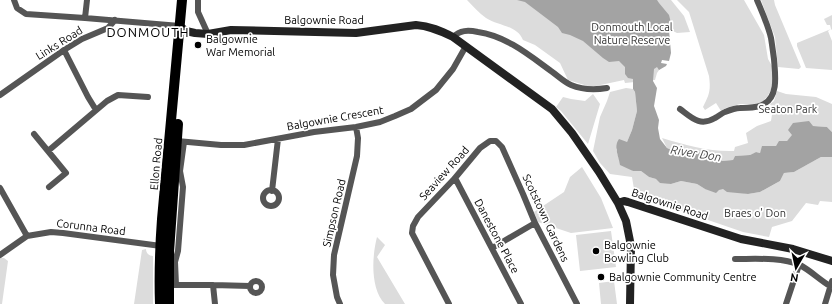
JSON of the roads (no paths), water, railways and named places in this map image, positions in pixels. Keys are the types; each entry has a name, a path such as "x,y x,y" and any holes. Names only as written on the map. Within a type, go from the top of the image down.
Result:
{"main road":[{"name":"Ellon Road","path":"169,304 168,285 171,219 180,142 183,29 182,0"},
{"name":"Ellon Road","path":"160,304 168,285 161,246 183,29 189,0"}],"street":[{"path":"14,0 17,8 26,14 115,20 183,29"},
{"path":"85,18 87,0"},
{"path":"198,0 198,12 208,34"},
{"path":"680,109 698,122 705,122 739,108 756,107 764,104 770,99 774,90 776,78 772,47 769,32 757,0"},
{"name":"Links Road","path":"0,95 64,50 82,39 108,28 115,20"},
{"name":"Balgownie Road","path":"183,29 194,33 208,34 231,30 356,33 416,24 425,25 440,30 453,37 552,110 584,149 618,203 626,221 631,246 630,304"},
{"path":"453,37 456,34 466,30 485,33 513,44 570,85 590,90 607,88"},
{"name":"Balgownie Crescent","path":"180,142 221,146 244,145 380,122 411,109 436,90 453,69 466,46"},
{"path":"64,50 96,110"},
{"path":"48,151 107,101 118,95 148,97"},
{"name":"Simpson Road","path":"340,304 337,297 333,275 334,255 357,156 358,138 356,127"},
{"path":"34,134 66,173 49,187"},
{"path":"272,191 278,139"},
{"name":"Seaview Road","path":"449,304 412,233 412,226 418,217 455,178 480,148 490,141 496,142"},
{"name":"Scotstown Gardens","path":"496,142 502,147 535,223 577,304"},
{"name":"Danestone Place","path":"455,178 522,304"},
{"path":"0,188 27,236"},
{"name":"Balgownie Road","path":"618,203 624,201 628,202 741,239 793,249 832,261"},
{"path":"492,248 535,223"},
{"name":"Corunna Road","path":"0,255 27,236 51,232 161,246"},
{"path":"735,259 778,260 799,265 813,273 824,282 831,284 825,304"},
{"path":"786,304 799,265"},
{"path":"168,285 250,286"},
{"path":"213,285 214,304"}],"water":[{"name":"River Don","path":"517,0 657,0 669,15 671,23 669,30 671,53 669,61 662,60 661,63 667,64 666,66 659,70 657,67 654,69 653,81 657,88 654,106 659,120 658,128 660,139 667,148 683,154 690,152 692,155 697,152 701,152 714,155 722,161 733,160 735,156 750,155 756,152 760,153 762,146 776,146 779,141 787,141 792,135 788,130 793,123 809,121 813,126 827,127 832,132 832,157 821,157 794,172 784,173 780,181 760,192 748,194 727,192 723,189 716,193 697,184 681,181 671,184 660,183 656,179 649,177 641,171 633,171 620,165 616,145 619,139 627,142 637,111 635,92 633,89 633,79 628,78 625,74 625,67 619,61 609,62 583,41 562,33 558,27 525,2"}],"place":[{"name":"Balgownie War Memorial","path":"198,45"},
{"name":"Balgownie Bowling Club","path":"596,251"},
{"name":"Balgownie Community Centre","path":"601,277"}],"district":[{"name":"DONMOUTH","path":"148,32"}],"park label":[{"name":"Donmouth Local Nature Reserve","path":"632,33"},
{"name":"Seaton Park","path":"788,109"},
{"name":"Braes o' Don","path":"755,213"}]}
